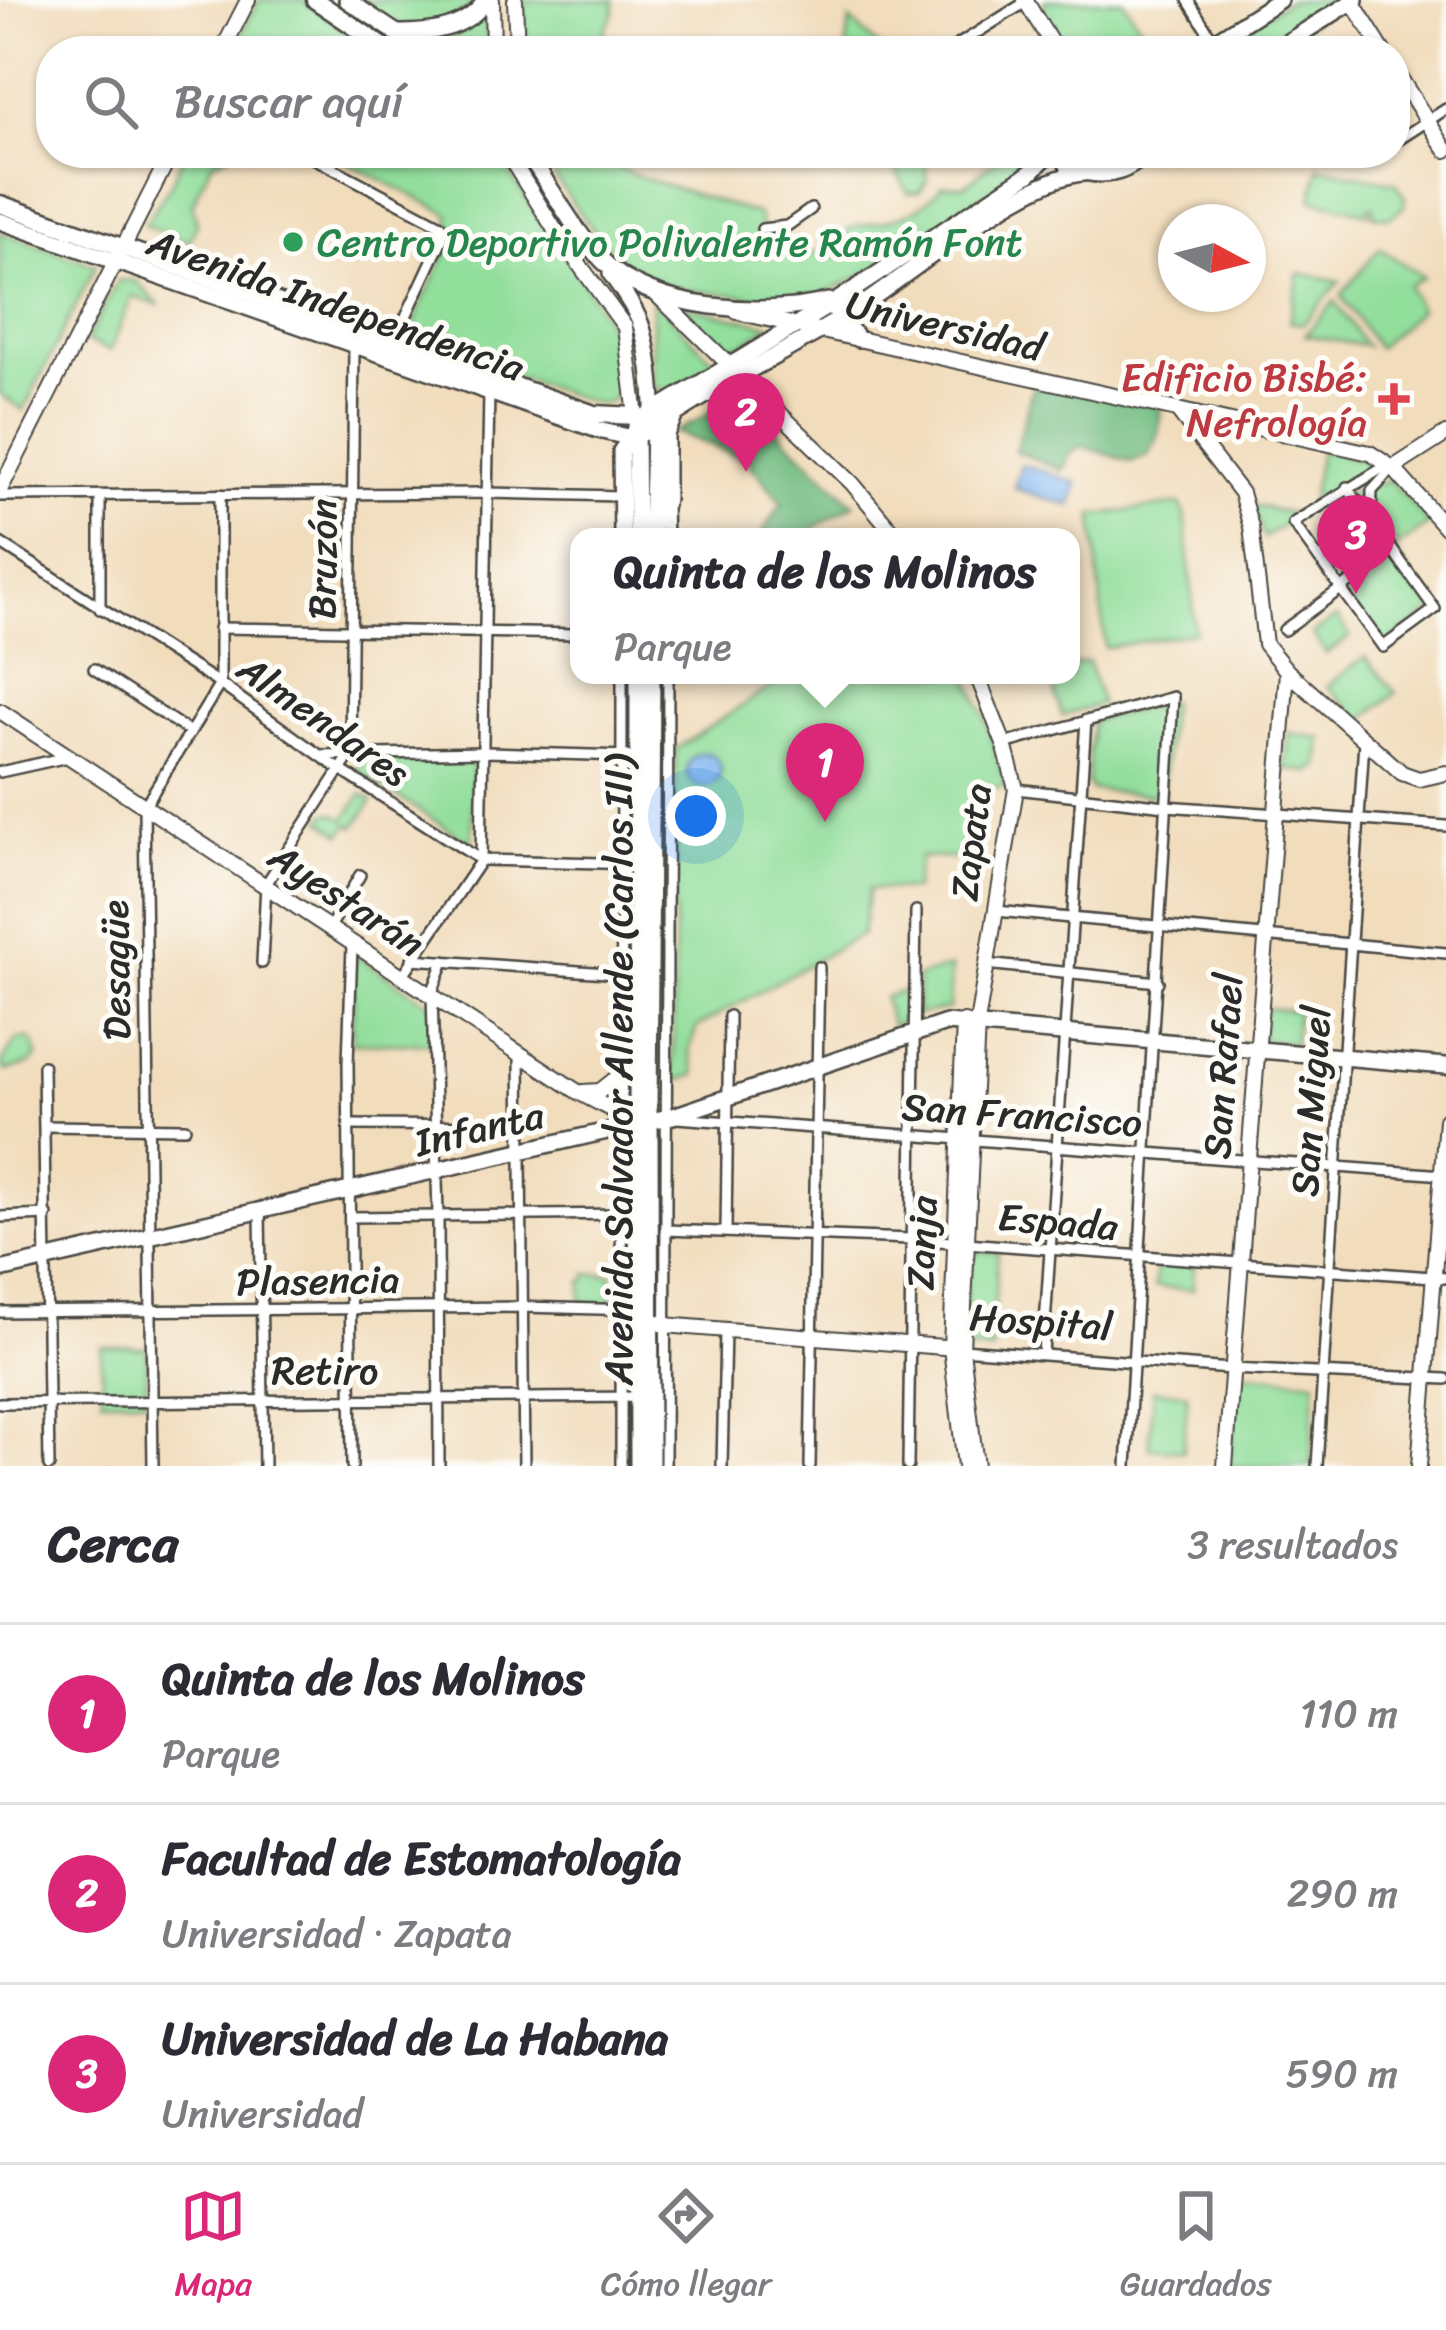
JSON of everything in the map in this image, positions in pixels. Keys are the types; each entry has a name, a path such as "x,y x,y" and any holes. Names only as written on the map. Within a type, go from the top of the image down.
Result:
{"highway":[{"path":"319,0 382,36"},
{"name":"Avenida Independencia","path":"0,204 120,255 313,315 594,414 641,423"},
{"path":"275,319 313,315"}],"main road":[{"path":"230,36 248,0"},
{"path":"347,0 386,36"},
{"path":"417,36 449,28 489,0"},
{"path":"489,0 492,36"},
{"path":"515,0 516,36"},
{"path":"1026,0 1047,36"},
{"path":"1228,36 1279,0"},
{"path":"1297,36 1353,1 1374,36"},
{"path":"1410,93 1446,150"},
{"path":"0,493 164,168"},
{"path":"516,168 625,327 641,423 650,528"},
{"path":"539,168 642,328 637,528"},
{"path":"622,528 622,496 641,423 840,319 1034,168"},
{"path":"1071,168 1084,173"},
{"path":"641,423 676,412 838,299 1049,182 1124,168"},
{"name":"Avenida Independencia","path":"0,221 120,255 275,319 604,432 641,423"},
{"path":"603,262 666,302 733,373 838,469 889,528"},
{"path":"650,290 699,303 779,310 838,299"},
{"path":"838,299 840,319 864,341"},
{"name":"Universidad","path":"699,303 1177,410 1204,423"},
{"path":"860,306 855,331 864,341"},
{"path":"655,528 666,500 666,434 676,412"},
{"path":"1204,423 1391,462 1446,434"},
{"path":"1204,423 1241,493 1251,526 1265,644 1287,671 1411,777 1446,773"},
{"path":"1391,462 1446,529"},
{"name":"San Rafael","path":"1225,1466 1287,671"},
{"name":"Avenida Salvador Allende (Carlos III)","path":"638,1466 636,1397 643,1316 639,864 653,756 640,684"},
{"name":"Avenida Salvador Allende (Carlos III)","path":"643,1316 628,1214 641,1122 652,684"},
{"name":"Zapata","path":"970,1023 986,964 1016,790 981,684"},
{"name":"Ayestarán","path":"0,710 578,1092 641,1122"},
{"name":"Infanta","path":"0,1270 521,1153 730,1096 914,1033 970,1023 1446,1066"},
{"name":"Zanja","path":"964,1466 957,1348 970,1023"},
{"path":"578,1092 600,1091 620,1076"},
{"path":"1419,1466 1440,1278 1446,1120"},
{"name":"Hospital","path":"643,1316 725,1330 957,1348"},
{"name":"Zanja","path":"957,1348 976,1466"},
{"name":"Avenida Salvador Allende (Carlos III)","path":"636,1397 651,1466"}],"street":[{"path":"971,36 1026,0"},
{"path":"1188,0 1205,36"},
{"path":"1410,132 1446,109"},
{"path":"333,168 441,225 443,237 393,343"},
{"path":"762,230 787,226 811,209"},
{"name":"Bruzón","path":"266,884 350,755 354,347"},
{"path":"403,975 482,860 488,392"},
{"path":"1346,487 1435,609 1382,647 1293,523 1346,487 1391,462"},
{"path":"1371,522 1372,491 1391,462"},
{"path":"0,493 622,496"},
{"path":"144,807 220,684 220,494"},
{"path":"100,496 100,610"},
{"path":"666,500 667,528"},
{"path":"1319,559 1371,522"},
{"name":"Almendares","path":"0,543 482,860"},
{"path":"1284,630 1393,551"},
{"path":"219,628 570,634"},
{"path":"94,668 190,732"},
{"name":"Avenida Salvador Allende (Carlos III)","path":"622,684 620,1076 641,1122 665,1230 643,1316 665,1466"},
{"name":"Avenida Salvador Allende (Carlos III)","path":"653,756 666,684"},
{"path":"1004,744 1173,697 1127,1466"},
{"path":"1043,1354 1086,720"},
{"name":"San Miguel","path":"1317,1466 1364,741"},
{"path":"319,754 653,756"},
{"path":"0,772 68,758"},
{"path":"1016,790 1446,826"},
{"name":"Desagüe","path":"144,807 153,1466"},
{"path":"482,860 639,864"},
{"path":"328,928 360,875"},
{"path":"262,962 266,884"},
{"path":"908,1466 916,911"},
{"path":"995,911 1446,952"},
{"path":"352,945 352,1466"},
{"path":"412,959 638,975"},
{"path":"439,1466 432,994 444,961"},
{"path":"986,964 1158,982"},
{"path":"809,1466 819,967"},
{"path":"726,1230 730,1016"},
{"path":"520,1054 524,1466"},
{"path":"43,1066 49,1466"},
{"name":"San Francisco","path":"641,1122 817,1129 1444,1175"},
{"path":"349,1125 520,1126"},
{"path":"45,1126 185,1128"},
{"path":"260,1212 264,1466"},
{"path":"351,1217 628,1214"},
{"path":"0,1217 47,1215"},
{"name":"Espada","path":"665,1230 911,1239 1440,1278"},
{"name":"Plasencia","path":"0,1312 523,1307 643,1316"},
{"path":"722,1466 725,1330"},
{"name":"Hospital","path":"957,1348 1323,1375 1446,1379"},
{"name":"Avenida Salvador Allende (Carlos III)","path":"621,1466 636,1397"},
{"name":"Retiro","path":"0,1403 636,1397"}],"green space":[{"path":"259,0 301,0 356,36 240,36"},
{"path":"359,0 478,0 444,22 413,27 392,22"},
{"path":"524,0 614,0 614,13 602,36 525,36"},
{"path":"1045,0 1123,0 1147,36 1058,36 1043,10"},
{"path":"1289,0 1339,0 1337,6 1290,36 1233,35"},
{"path":"486,18 487,36 455,36"},
{"path":"850,20 867,36 848,36"},
{"path":"178,168 209,168 192,205 197,223 189,242 144,225"},
{"path":"358,168 506,168 602,312 619,368 616,395 607,402 593,403 424,345 413,335 448,245 449,214"},
{"path":"550,168 620,168 759,215 766,243 836,257 849,228 912,211 942,185 964,186 986,168 1020,168 867,273 818,294 777,299 688,289 636,271 604,243"},
{"path":"894,168 926,168 928,180 919,192 908,193"},
{"path":"1319,168 1397,183 1405,197 1403,208 1390,218 1373,215 1374,207 1368,213 1312,200"},
{"path":"0,232 96,265 24,410 0,394"},
{"path":"1380,248 1423,277 1408,286 1419,310 1377,348 1341,295"},
{"path":"1299,273 1340,281 1303,324 1289,322"},
{"path":"118,280 136,281 160,306 132,296 110,351 86,341"},
{"path":"652,298 715,362 668,394 652,384"},
{"path":"1335,301 1364,344 1366,346 1305,335"},
{"path":"679,305 770,325 744,343 718,348"},
{"path":"1035,379 1161,406 1158,437 1148,456 1131,462 1082,446 1071,453 1063,470 1015,451"},
{"path":"742,397 854,504 814,528 766,528 782,503 746,459 675,432"},
{"path":"1320,450 1367,461 1373,467 1310,505"},
{"path":"1389,479 1429,524 1397,547 1375,516 1360,524 1343,496 1364,483 1377,485"},
{"path":"1180,504 1185,514 1195,632 1105,648 1093,515"},
{"path":"1251,505 1298,515 1264,538"},
{"path":"1393,551 1435,609 1383,647 1341,589"},
{"path":"1337,617 1350,637 1326,654 1312,634"},
{"path":"1365,657 1396,693 1362,720 1327,686"},
{"path":"1088,661 1101,704 1062,716 1052,684 1080,684 1080,663"},
{"path":"775,684 971,684 1006,787 982,788 969,859 920,857 914,890 869,889 862,934 697,1027 689,1050 696,1075 673,1082 676,749"},
{"path":"1170,702 1162,796 1092,790 1087,784 1092,721"},
{"path":"1289,733 1322,738 1319,768 1313,772 1285,769"},
{"path":"364,758 473,760 472,844 359,772 357,765"},
{"path":"654,770 661,770 661,1104 654,1104"},
{"path":"362,794 373,800 355,827 349,824 342,834 322,820 335,813 345,819"},
{"path":"358,957 432,1005 431,1043 352,1043 354,960"},
{"path":"951,967 949,1009 917,1015 918,977"},
{"path":"909,989 909,1020 891,1026 884,997"},
{"path":"1264,1008 1297,1011 1294,1043 1261,1040"},
{"path":"16,1040 34,1042 37,1058 5,1071 1,1064"},
{"path":"654,1147 661,1147 661,1314 655,1313"},
{"path":"979,1251 998,1252 992,1351 962,1349 969,1259"},
{"path":"1156,1264 1194,1266 1193,1290 1155,1287"},
{"path":"587,1274 612,1274 612,1302 581,1303"},
{"path":"101,1347 147,1348 146,1399 102,1399"},
{"path":"1239,1373 1316,1381 1310,1466 1229,1466"},
{"path":"1153,1390 1188,1393 1183,1451 1149,1448"}],"water":[{"path":"1021,464 1078,483 1071,506 1014,488"},
{"path":"704,753 716,758 721,770 716,782 704,787 692,782 687,770 692,758"}],"place":[{"name":"Centro Deportivo Polivalente Ramón Font","path":"293,242"},
{"name":"Edificio Bisbé: Nefrología","path":"1394,399"},
{"name":"Facultad de Estomatología","path":"746,472"},
{"name":"Universidad de La Habana","path":"1356,594"},
{"name":"Quinta de los Molinos","path":"825,822"}]}
